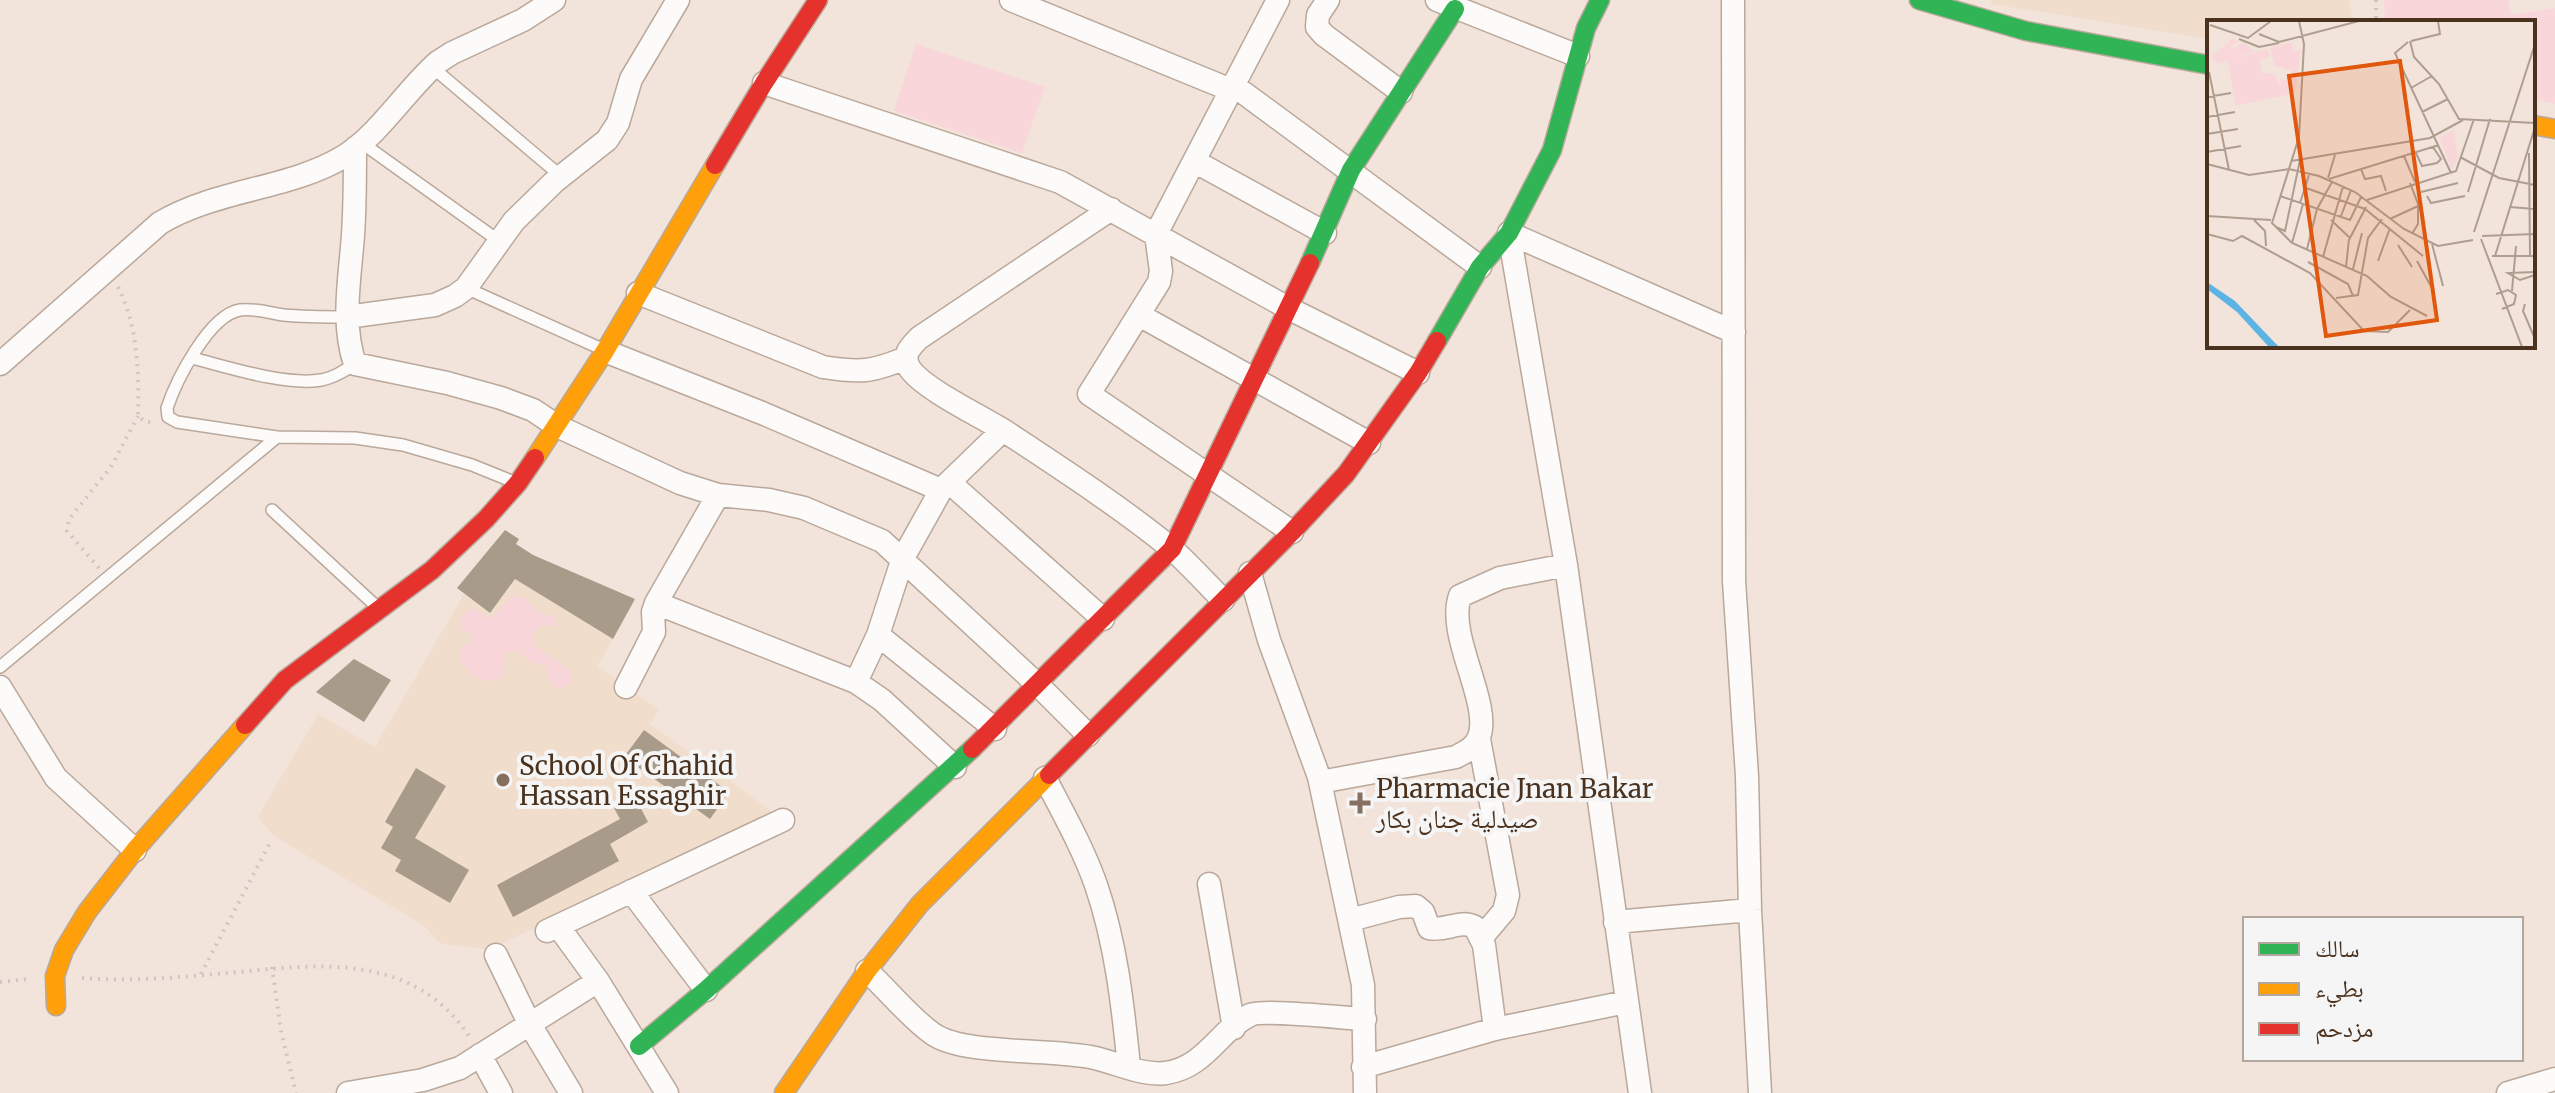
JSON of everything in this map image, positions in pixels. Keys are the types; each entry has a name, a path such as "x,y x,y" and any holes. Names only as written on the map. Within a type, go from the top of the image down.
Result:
{"street":[{"path":"0,364 160,223 226,195 315,170 358,146 432,67 452,53 523,20 554,0"},
{"path":"347,317 435,305 466,288 499,241 532,203 600,148 614,131 631,79 678,0"},
{"path":"56,1006 55,976 64,950 87,912 135,850 285,680 432,570 486,519 518,483 605,351 764,83 818,0"},
{"path":"1011,0 1232,88 1351,170 1480,267"},
{"path":"1278,0 1156,234 1161,271 1159,282 1089,394 1292,532"},
{"path":"1328,0 1318,15 1317,27 1401,92"},
{"path":"784,1093 867,971 920,904 1292,532 1346,474 1418,373 1480,267 1509,233 1552,150 1586,28 1600,0"},
{"path":"1733,0 1734,581 1747,776 1750,910 1760,1093"},
{"path":"1919,0 1955,14 1984,16 2031,33 2207,65"},
{"path":"639,1046 955,767 1172,549 1290,309 1351,170 1401,92 1446,4 1578,56"},
{"path":"764,83 1060,182 1290,309 1418,373"},
{"path":"2535,125 2555,129"},
{"path":"358,146 347,317 349,346 355,364 474,390 533,410 557,426 680,483 718,495 769,500 804,508 882,541 1088,735"},
{"path":"1194,161 1325,233"},
{"path":"1111,209 928,331 908,348 906,358 912,372 952,401 1003,430 1172,549 1223,600"},
{"path":"1509,233 1734,332"},
{"path":"1509,233 1566,565 1640,1093"},
{"path":"638,293 823,367 853,372 873,371 906,358"},
{"path":"1139,315 1369,443"},
{"path":"605,351 945,486 1103,619"},
{"path":"856,682 878,635 903,558 945,486 1003,430"},
{"path":"626,687 654,632 656,603 718,495"},
{"path":"1482,937 1504,911 1508,895 1479,739 1479,712 1459,629 1457,612 1460,596 1500,578 1566,565"},
{"path":"1250,573 1269,640 1320,782 1363,985 1365,1093"},
{"path":"656,603 856,682 882,700 955,767"},
{"path":"878,635 995,729"},
{"path":"0,687 56,778 135,850"},
{"path":"1320,782 1456,757 1470,750 1479,739"},
{"path":"1045,778 1096,885 1115,955 1129,1067"},
{"path":"667,1093 598,981 552,928 783,820"},
{"path":"1209,884 1234,1028"},
{"path":"631,891 706,990"},
{"path":"1350,920 1399,907 1416,906 1423,912 1429,928 1442,929 1467,923 1475,927 1482,937 1495,1029"},
{"path":"1615,922 1750,910"},
{"path":"496,955 529,1023 571,1093"},
{"path":"867,971 933,1034 950,1042 1092,1057 1165,1073 1203,1057 1249,1016 1264,1012 1365,1019"},
{"path":"348,1093 436,1077 460,1068 598,981"},
{"path":"1363,1067 1495,1029 1626,1002"},
{"path":"480,1055 501,1093"},
{"path":"2508,1093 2555,1079"}],"lane":[{"path":"432,67 562,177"},
{"path":"358,146 499,241"},
{"path":"466,288 605,351"},
{"path":"347,317 235,311 216,323 192,358 168,404 166,412 169,419 277,437 341,437 403,445 472,465 518,483"},
{"path":"192,358 261,375 320,381 355,364"},
{"path":"0,667 277,437"},
{"path":"272,510 380,610"}],"path":[{"path":"108,267 125,300 134,333 139,383 138,416 111,467 69,519 67,531 108,579"},
{"path":"138,416 144,421 158,424 169,419"},
{"path":"201,974 271,841"},
{"path":"272,967 281,1031 296,1093"},
{"path":"55,976 116,979 272,967 344,967 403,980 436,998 463,1028 480,1055"}],"shaded area":[{"path":"1991,0 2349,0 2352,16 2351,20 2207,20 2207,39 1991,4"},
{"path":"2384,0 2508,0 2511,15 2555,8 2555,104 2535,99 2535,20 2385,20"},
{"path":"916,44 1045,87 1022,153 894,111"},
{"name":"School Of Chahid Hassan Essaghir","path":"515,579 613,639 597,666 659,710 650,724 774,813 489,950 440,943 423,925 274,836 258,817 318,714 375,747 464,594 490,612"},
{"path":"511,596 527,599 541,614 552,615 556,623 553,626 541,625 533,635 534,645 572,672 571,684 558,690 548,679 547,667 528,661 517,650 505,653 503,677 496,680 477,678 463,664 459,658 462,648 473,640 471,634 462,630 462,615 473,608 491,619"}],"building":[{"path":"505,530 519,539 516,544 533,555 635,599 613,639 515,579 490,613 457,588"},
{"path":"354,659 391,680 364,722 316,692"},
{"path":"644,730 729,792 710,819 624,757"},
{"path":"416,768 446,786 415,838 469,870 450,903 395,871 401,860 381,848 393,827 385,822"},
{"path":"635,797 648,822 610,844 619,861 513,917 497,885 620,819 614,808"}],"traffic: fast":[{"path":"1437,341 1480,267 1509,233 1552,150 1586,28 1600,0"},
{"path":"1919,0 2026,31 2207,65"},
{"path":"1310,263 1351,170 1455,9"},
{"path":"639,1046 706,990 972,749"}],"traffic: slow":[{"path":"2535,125 2555,129"},
{"path":"535,458 605,351 715,165"},
{"path":"56,1006 55,976 64,950 87,912 135,850 245,725"},
{"path":"784,1093 867,971 920,904 1049,775"}],"traffic: jam":[{"path":"715,165 818,0"},
{"path":"972,749 1172,549 1310,263"},
{"path":"1049,775 1346,474 1437,341"},
{"path":"245,725 285,680 432,570 486,519 518,483 535,458"}],"place":[{"name":"School Of Chahid Hassan Essaghir","path":"503,780"},
{"name":"Pharmacie Jnan Bakar صيدلية جنان بكار","path":"1360,803"}]}
